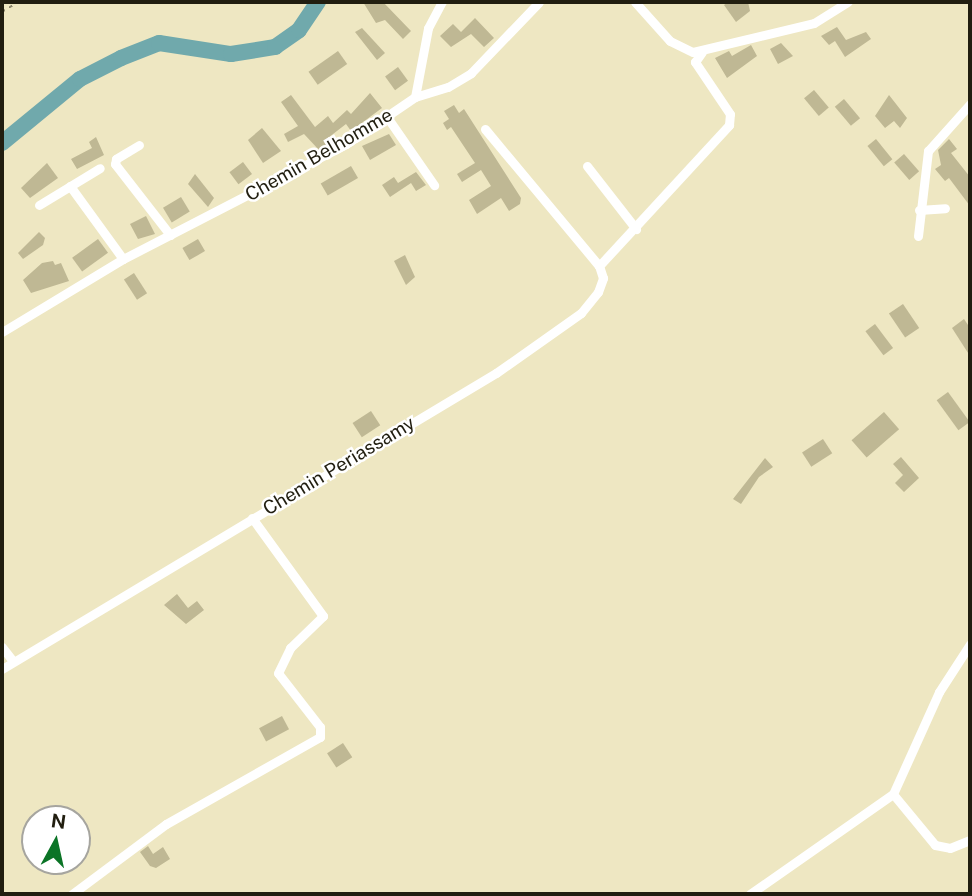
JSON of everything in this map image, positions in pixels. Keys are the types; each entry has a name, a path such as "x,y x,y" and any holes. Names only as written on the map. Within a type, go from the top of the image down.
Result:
{"street":[{"path":"415,97 428,28 442,2"},
{"name":"Chemin Belhomme","path":"2,332 123,259 302,168 415,97 460,81 539,2"},
{"path":"635,2 670,41 686,51 702,52 814,23 848,2"},
{"path":"485,129 599,266 636,229 729,125 730,114 695,62 702,52"},
{"path":"918,236 928,151 970,104"},
{"path":"387,117 434,184"},
{"path":"139,145 116,159 115,164 170,235"},
{"path":"587,166 636,229"},
{"path":"39,205 100,168"},
{"path":"70,186 123,259"},
{"path":"919,210 945,208"},
{"name":"Chemin Periassamy","path":"2,669 496,373 581,313 598,292 603,278 599,266"},
{"path":"72,894 166,824 320,737 320,727 278,673 290,648 323,616 252,519"},
{"path":"750,894 893,794 939,692 970,644"},
{"path":"2,647 13,661"},
{"path":"893,794 935,845 950,848 970,840"}],"path":[{"path":"2,12 18,2"}],"building":[{"path":"363,2 383,2 411,31 403,39 385,20 376,23"},
{"path":"728,2 748,2 750,11 736,22 724,5"},
{"path":"475,18 494,38 484,47 471,34 451,47 440,36 453,24 461,32"},
{"path":"837,27 846,40 866,32 871,39 845,57 835,41 829,45 821,36"},
{"path":"362,28 385,53 377,60 355,32"},
{"path":"781,43 793,56 778,64 770,49"},
{"path":"751,45 757,56 727,78 715,58 729,51 732,56"},
{"path":"338,51 347,64 318,85 309,72"},
{"path":"398,67 408,81 395,90 385,76"},
{"path":"814,90 829,108 819,116 804,98"},
{"path":"370,93 382,108 351,131 346,124 324,141 327,146 319,150 304,134 288,142 284,134 298,126 281,102 291,95 315,127 328,116 333,123 347,110 351,114"},
{"path":"889,95 907,118 900,128 894,121 885,128 875,116"},
{"path":"844,99 860,118 851,126 835,107"},
{"path":"454,105 459,113 464,109 521,198 520,204 509,211 501,198 477,214 469,200 491,186 481,170 462,182 457,174 475,163 451,127 447,130 443,123 449,119 444,111"},
{"path":"262,128 281,151 263,163 248,140"},
{"path":"389,134 396,145 370,160 362,146"},
{"path":"96,137 104,155 77,169 71,159 92,148 89,142"},
{"path":"876,139 892,159 884,166 867,146"},
{"path":"949,139 957,149 951,153 970,177 970,206 949,178 945,181 935,169 941,165 938,150"},
{"path":"904,154 919,171 909,180 894,163"},
{"path":"243,162 252,174 238,184 229,172"},
{"path":"47,163 58,178 30,198 21,188"},
{"path":"351,166 358,178 328,196 321,184"},
{"path":"416,172 426,185 416,191 411,183 390,197 382,185 394,177 398,183"},
{"path":"195,174 214,198 208,207 188,184"},
{"path":"181,197 190,212 172,222 163,208"},
{"path":"146,216 155,234 138,239 130,224"},
{"path":"39,232 45,238 43,245 23,259 18,253"},
{"path":"98,239 108,253 82,272 72,258"},
{"path":"198,239 205,251 189,260 182,248"},
{"path":"405,255 415,277 406,285 394,261"},
{"path":"53,261 55,265 61,263 69,281 31,293 23,280 42,263"},
{"path":"134,273 147,293 137,300 124,280"},
{"path":"903,304 919,328 905,338 889,314"},
{"path":"964,319 970,328 970,356 952,328"},
{"path":"875,324 893,348 883,355 865,331"},
{"path":"948,392 970,422 958,430 937,400"},
{"path":"371,411 380,425 362,437 353,423"},
{"path":"884,412 899,429 867,458 852,440"},
{"path":"823,439 832,453 811,467 802,453"},
{"path":"901,457 919,478 904,492 895,483 903,475 893,464"},
{"path":"765,458 773,467 759,477 741,504 733,499"},
{"path":"177,594 188,608 197,601 204,610 186,624 164,605"},
{"path":"282,716 289,729 266,741 259,728"},
{"path":"343,743 352,757 336,768 327,753"},
{"path":"148,846 153,854 163,847 170,859 156,868 150,866 140,852"}],"waterway":[{"path":"2,143 80,79 121,58 159,43 231,54 275,47 299,30 318,2"}]}
